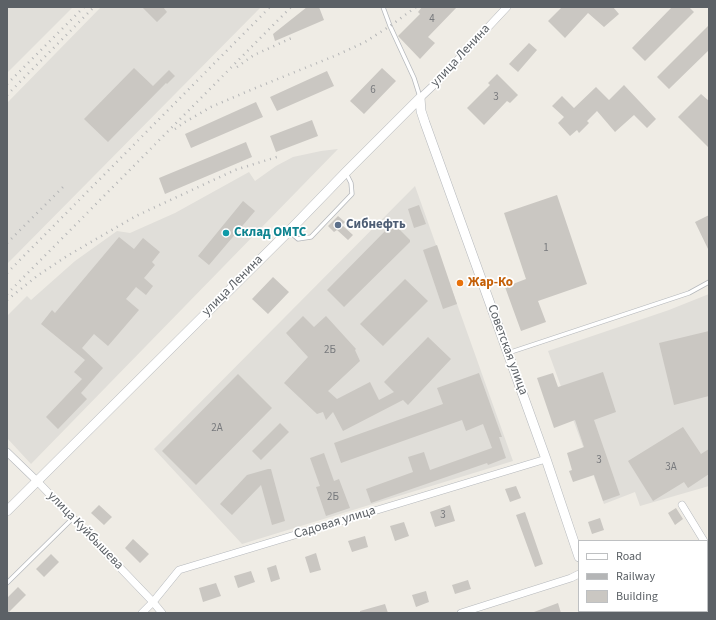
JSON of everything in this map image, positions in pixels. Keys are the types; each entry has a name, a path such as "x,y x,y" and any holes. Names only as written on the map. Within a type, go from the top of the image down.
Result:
{"street":[{"name":"улица Ленина","path":"7,511 436,83 507,7"},
{"name":"Советская улица","path":"420,98 421,111 425,123 546,459 578,554"},
{"name":"улица Куйбышева","path":"7,452 73,518 162,613"},
{"name":"Садовая улица","path":"142,613 179,570 546,459"},
{"path":"682,505 703,540"},
{"path":"461,613 578,574"}],"lane":[{"path":"383,7 414,78 420,98"},
{"path":"289,231 298,239 311,237 352,194 351,183 346,172"},
{"path":"508,353 689,292 709,282"},
{"path":"7,584 73,518"}],"shaded area":[{"path":"7,7 73,7 7,73"},
{"path":"101,7 261,7 7,264 7,103"},
{"path":"338,149 31,464 7,438 7,316 27,296 31,300 75,261 117,231 130,233 175,213 249,172 255,181 276,166 293,157"},
{"path":"415,186 513,461 242,544 154,449"},
{"path":"709,294 709,486 640,506 635,492 604,504 548,351 669,310"}],"building":[{"path":"142,7 163,7 167,12 157,22"},
{"path":"307,7 319,7 324,20 275,41 273,34"},
{"path":"422,7 457,7 428,37 435,43 420,59 398,36 420,14 418,12"},
{"path":"562,7 613,7 619,14 604,27 588,13 565,38 548,21"},
{"path":"672,7 689,7 694,12 645,61 632,48"},
{"path":"709,25 709,50 669,89 657,77"},
{"path":"529,43 537,50 518,72 509,64"},
{"path":"134,68 153,86 169,70 175,76 167,84 166,83 108,142 84,119"},
{"path":"382,68 396,81 364,114 350,101"},
{"path":"327,71 334,86 277,111 270,97"},
{"path":"497,74 518,95 510,103 507,101 484,125 467,108 490,85 488,83"},
{"path":"624,85 656,119 647,128 634,115 615,132 597,111 587,121 589,123 579,133 577,130 570,136 558,123 564,117 552,106 562,96 574,108 596,87 609,100"},
{"path":"701,94 709,101 709,148 678,117"},
{"path":"256,102 263,117 191,148 185,134"},
{"path":"312,120 318,136 276,152 270,136"},
{"path":"246,142 252,157 165,194 159,178"},
{"path":"557,195 587,284 538,301 546,322 521,331 505,287 526,279 504,213"},
{"name":"Склад ОМТС","path":"243,201 255,211 209,265 198,256"},
{"path":"419,205 426,224 414,228 408,209"},
{"path":"709,215 709,251 695,222"},
{"path":"338,216 345,222 342,225 353,235 348,240 337,230 334,232 328,226"},
{"path":"393,223 410,240 410,242 344,307 327,290"},
{"path":"119,237 134,249 143,238 160,252 152,262 155,265 144,278 153,286 146,295 136,287 126,299 139,310 108,346 94,334 82,348 103,368 81,393 87,399 58,429 46,417 82,379 74,372 85,360 41,324 52,310 55,313"},
{"path":"437,245 457,304 443,309 423,250"},
{"path":"273,277 289,292 268,314 252,299"},
{"path":"405,279 428,301 383,346 360,324"},
{"path":"303,316 314,327 326,316 356,349 355,350 360,361 328,391 337,399 370,382 379,400 394,392 384,382 428,337 451,359 408,405 403,400 343,431 333,412 326,420 323,412 317,414 284,383 308,357 286,333"},
{"path":"709,331 709,396 674,405 659,343"},
{"path":"603,372 616,412 594,420 620,495 603,501 594,475 573,482 569,471 572,470 567,453 584,447 575,420 554,428 537,378 553,373 558,387"},
{"path":"479,373 502,437 499,437 506,458 488,465 487,463 371,503 366,489 413,472 408,457 424,452 430,470 492,448 483,424 466,431 462,420 341,463 334,443 443,404 437,388"},
{"path":"238,374 272,408 196,485 162,451"},
{"path":"280,423 289,432 261,460 252,451"},
{"path":"683,427 701,454 709,449 709,474 688,488 684,482 653,501 628,461"},
{"path":"324,453 334,481 339,479 350,508 326,516 316,487 320,486 310,458"},
{"path":"271,469 285,521 272,525 261,485 232,515 220,504 247,475"},
{"path":"516,486 521,498 510,502 505,489"},
{"path":"99,505 112,517 104,525 91,513"},
{"path":"450,505 455,521 435,527 430,512"},
{"path":"676,508 683,519 675,525 668,513"},
{"path":"525,512 543,564 535,567 516,515"},
{"path":"600,518 604,530 592,534 588,522"},
{"path":"404,522 409,536 395,541 390,526"},
{"path":"365,536 368,547 352,552 348,541"},
{"path":"133,539 149,554 140,563 125,548"},
{"path":"316,553 321,570 310,573 305,557"},
{"path":"51,554 59,562 44,577 36,569"},
{"path":"276,565 280,579 271,582 267,568"},
{"path":"251,571 255,582 238,588 234,576"},
{"path":"468,580 471,589 455,594 452,585"},
{"path":"216,583 221,596 203,602 199,588"},
{"path":"18,587 26,595 7,613 7,598"},
{"path":"426,591 429,602 416,607 412,595"},
{"path":"558,603 561,613 534,613 534,612"},
{"path":"385,604 388,613 360,613 360,611"}],"railway":[{"path":"7,84 84,7"},
{"path":"7,95 94,7"},
{"path":"7,273 270,7"},
{"path":"7,294 291,7"},
{"path":"175,129 211,107 365,42 416,7"},
{"path":"237,67 254,55 294,37"},
{"path":"7,300 37,276 67,256 136,216 235,170 280,156"},
{"path":"7,243 66,184"}],"place":[{"name":"Сибнефть","path":"338,225"},
{"name":"Склад ОМТС","path":"226,233"},
{"name":"Жар-Ко","path":"460,283"}]}
